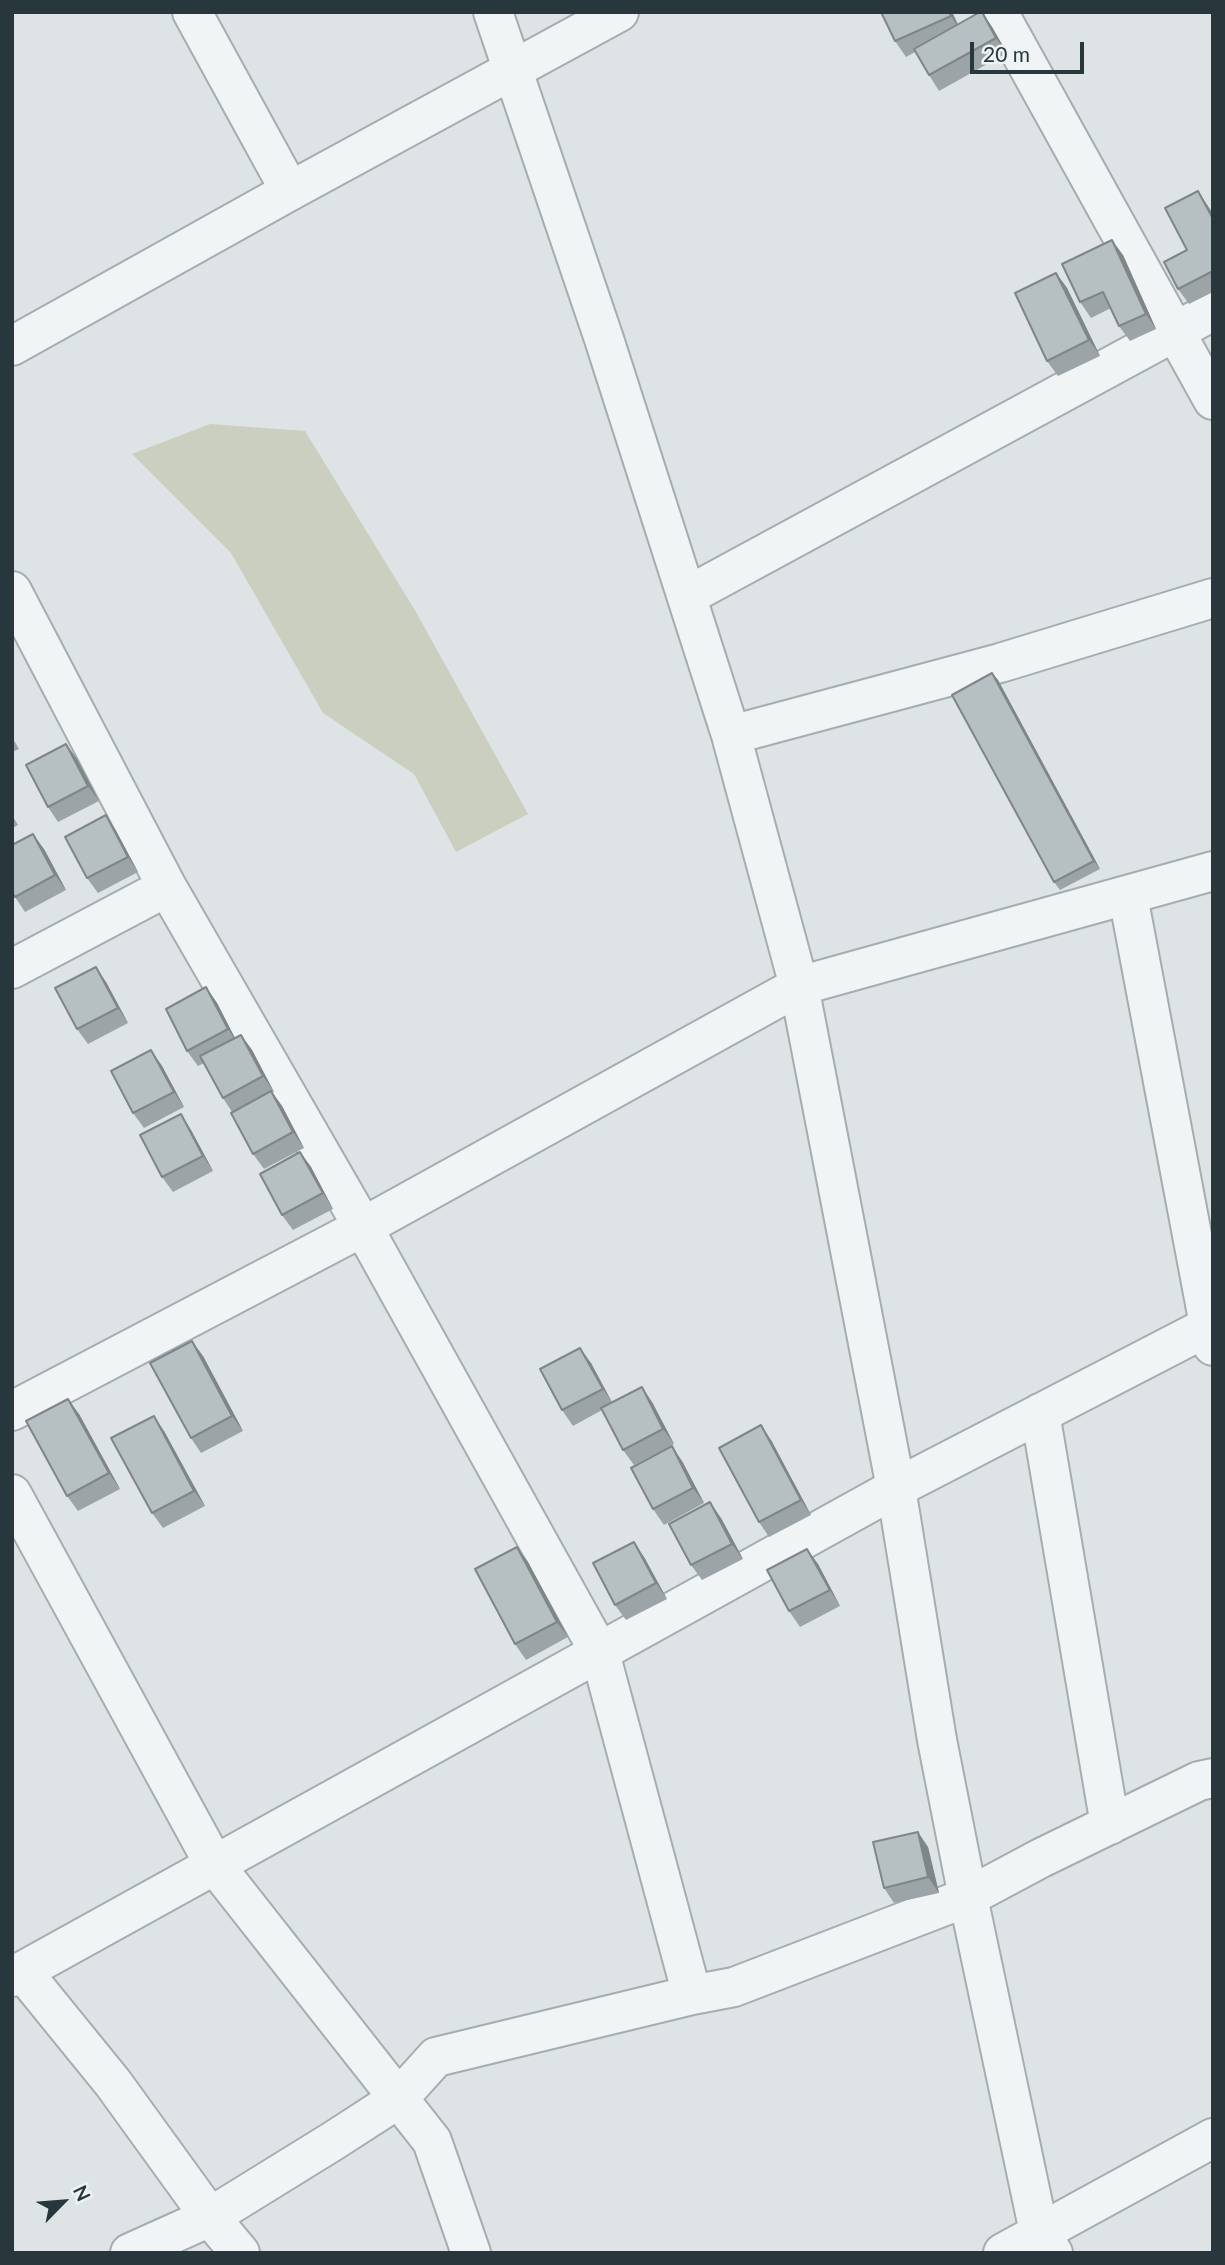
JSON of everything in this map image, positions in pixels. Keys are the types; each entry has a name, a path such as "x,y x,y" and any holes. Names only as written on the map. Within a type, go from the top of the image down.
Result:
{"street":[{"path":"192,12 290,191"},
{"path":"493,12 604,339 731,735 799,986 896,1488 937,1740 968,1897 1046,2243"},
{"path":"12,346 619,12"},
{"path":"998,12 1213,400"},
{"path":"687,596 1213,311"},
{"path":"12,591 167,887 363,1227 600,1653 692,1995"},
{"path":"731,735 1000,663 1213,598"},
{"path":"12,1411 363,1227 799,986 1213,871"},
{"path":"12,969 167,887"},
{"path":"240,2253 209,2217 113,2083 17,1974 896,1488 1040,1413 1212,1332 1128,896"},
{"path":"1040,1413 1110,1825"},
{"path":"12,1494 214,1864 432,2141 471,2253"},
{"path":"130,2253 209,2217 333,2141 398,2099 436,2057 734,1987 968,1897 1199,1781 1213,1779"},
{"path":"1003,2253 1046,2243 1118,2192 1213,2138"}],"green space":[{"path":"210,424 305,431 416,612 528,814 456,852 414,774 323,713 231,553 132,454"}],"building":[{"path":"881,12 949,12 951,16 895,41"},
{"path":"980,12 996,38 929,75 914,49"},
{"path":"1198,191 1213,219 1213,271 1178,289 1164,262 1187,250 1165,208"},
{"path":"1112,240 1146,314 1119,326 1103,292 1080,302 1062,264"},
{"path":"1056,273 1089,340 1047,361 1015,293"},
{"path":"992,673 1094,861 1054,882 952,695"},
{"path":"66,744 88,786 48,807 26,765"},
{"path":"106,815 128,857 87,878 65,837"},
{"path":"33,834 55,875 15,897 12,892 12,845"},
{"path":"96,967 118,1008 77,1029 55,988"},
{"path":"206,987 228,1029 187,1051 166,1009"},
{"path":"241,1035 263,1076 223,1098 200,1056"},
{"path":"151,1050 174,1092 133,1113 111,1071"},
{"path":"271,1091 293,1132 253,1154 231,1113"},
{"path":"181,1114 203,1156 162,1177 140,1135"},
{"path":"300,1152 323,1193 282,1215 260,1174"},
{"path":"192,1341 232,1416 191,1438 150,1363"},
{"path":"580,1348 603,1389 562,1410 540,1369"},
{"path":"642,1387 663,1429 623,1450 601,1408"},
{"path":"68,1399 109,1473 67,1496 26,1421"},
{"path":"154,1416 194,1491 152,1513 111,1438"},
{"path":"761,1425 801,1500 759,1522 719,1448"},
{"path":"672,1446 693,1488 653,1509 631,1468"},
{"path":"710,1502 732,1544 691,1565 669,1524"},
{"path":"634,1542 656,1583 615,1605 593,1563"},
{"path":"517,1547 557,1622 515,1644 475,1569"},
{"path":"807,1549 830,1590 789,1611 767,1570"},
{"path":"918,1832 928,1877 884,1888 873,1842"}]}
